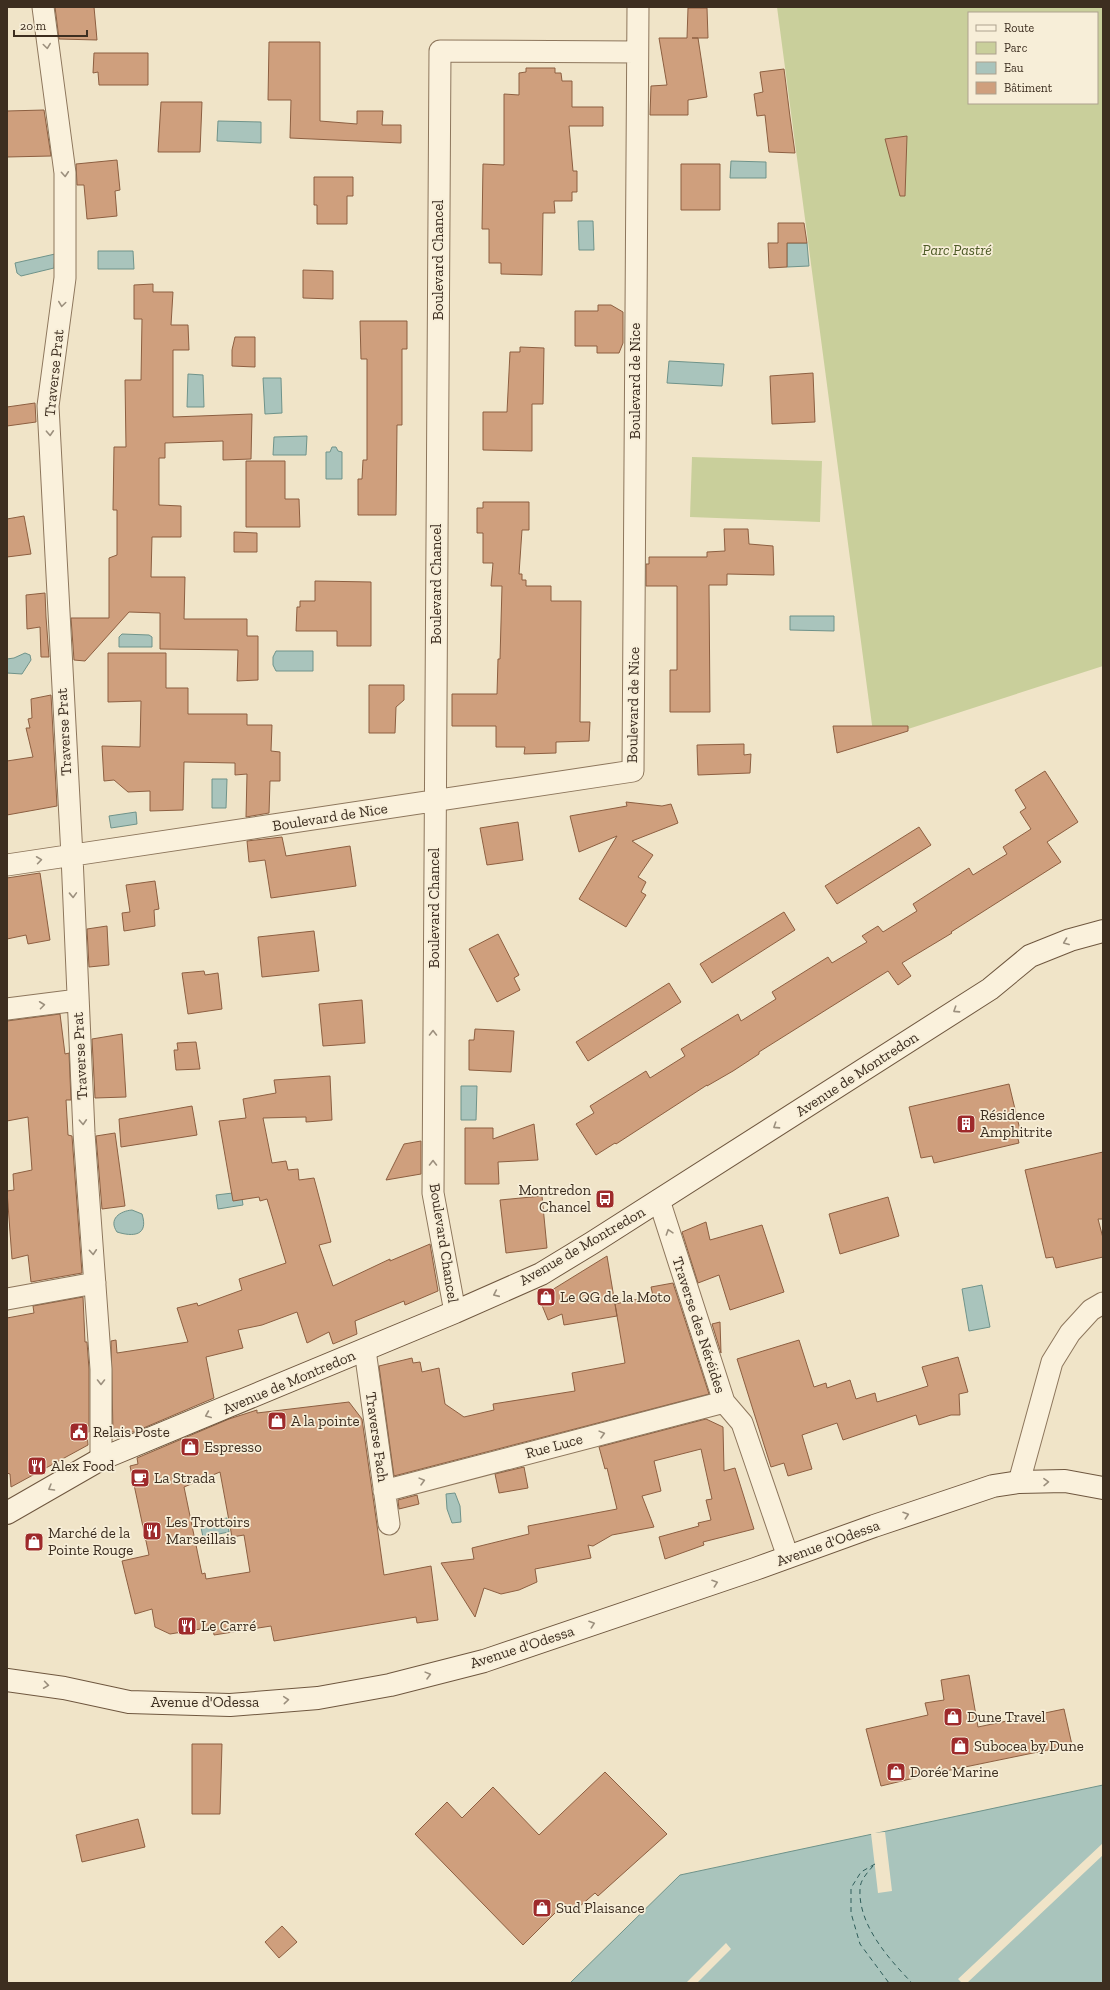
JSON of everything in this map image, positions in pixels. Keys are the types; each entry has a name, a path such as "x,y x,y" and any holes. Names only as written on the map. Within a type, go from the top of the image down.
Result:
{"street":[{"name":"Traverse Prat","path":"43,7 66,173 65,278 48,406 72,856 84,1133 101,1368 101,1459"},
{"name":"Boulevard de Nice","path":"7,865 633,771 638,7"},
{"name":"Boulevard Chancel","path":"455,1312 433,1193 440,51 638,52"},
{"name":"Avenue de Montredon","path":"7,1513 101,1459 365,1350 541,1274 592,1244 990,989 1030,956 1070,940 1103,931"},
{"path":"7,1009 78,1000"},
{"name":"Traverse des Néréides","path":"659,1200 724,1402 742,1423 788,1557"},
{"path":"7,1299 95,1283"},
{"path":"1018,1482 1052,1362 1070,1333 1091,1310 1103,1303"},
{"name":"Traverse Fach","path":"365,1350 389,1524"},
{"name":"Rue Luce","path":"384,1490 724,1402"},
{"name":"Avenue d'Odessa","path":"7,1680 64,1688 129,1702 230,1705 318,1698 407,1681 484,1661 874,1526 986,1489 1018,1482 1065,1481 1103,1488"}],"green space":[{"name":"Parc Pastré","path":"777,7 1103,7 1103,666 874,740"},
{"path":"692,457 822,461 820,522 690,517"}],"water":[{"path":"218,121 261,122 261,143 217,141"},
{"path":"731,161 766,162 766,178 730,178"},
{"path":"578,221 593,221 594,250 579,250"},
{"path":"787,243 807,243 809,266 787,267"},
{"path":"98,251 133,251 134,269 98,269"},
{"path":"55,254 54,268 21,276 17,273 15,263"},
{"path":"669,361 724,364 722,386 667,383"},
{"path":"188,374 203,375 204,407 187,407"},
{"path":"263,378 281,378 282,413 265,414"},
{"path":"307,436 306,455 273,455 274,437"},
{"path":"332,447 336,447 338,451 342,452 342,479 326,479 326,452 330,452"},
{"path":"790,616 834,616 834,631 790,630"},
{"path":"122,634 149,635 152,637 152,647 119,647 119,637"},
{"path":"276,651 313,651 313,671 276,671 273,665 273,657"},
{"path":"25,653 30,655 31,660 22,674 7,673 7,659 14,658"},
{"path":"212,779 227,779 226,808 212,808"},
{"path":"136,812 137,824 111,828 109,816"},
{"path":"461,1086 477,1086 476,1120 461,1120"},
{"path":"241,1192 243,1205 218,1209 216,1195"},
{"path":"132,1210 142,1214 144,1221 141,1231 134,1234 123,1234 117,1232 114,1223 117,1216 123,1212"},
{"path":"982,1285 990,1327 969,1331 962,1289"},
{"path":"455,1493 460,1506 461,1522 452,1523 447,1509 446,1494"},
{"path":"227,1518 229,1532 203,1537 200,1523"},
{"path":"1103,1785 1103,1983 570,1983 680,1875"}],"pier":[{"path":"885,1832 892,1891 878,1893 871,1833"},
{"path":"1103,1843 1103,1855 967,1983 962,1983 958,1979"},
{"path":"726,1943 731,1949 697,1983 686,1983"}],"building":[{"path":"55,7 94,7 97,40 59,39"},
{"path":"688,8 707,8 708,38 698,38 707,97 688,100 688,115 650,115 651,86 667,85 659,38 687,38"},
{"path":"269,42 320,42 320,121 357,124 357,111 383,111 382,125 401,125 401,143 290,138 291,100 268,100"},
{"path":"94,53 148,53 148,85 99,85 98,72 93,73"},
{"path":"526,68 555,68 555,73 561,73 562,81 572,81 572,107 603,107 603,126 569,126 573,171 577,171 577,192 572,192 572,201 554,201 555,213 543,213 542,275 501,274 501,263 489,263 489,229 482,229 483,164 504,165 504,94 519,95 519,73 526,72"},
{"path":"784,69 795,153 769,152 765,115 757,116 754,94 763,92 760,72"},
{"path":"161,102 202,102 200,152 158,152"},
{"path":"44,110 51,156 7,157 7,111"},
{"path":"907,136 905,196 900,196 885,139"},
{"path":"117,160 120,190 115,191 117,216 87,219 84,185 77,185 76,164"},
{"path":"681,164 720,164 720,210 681,210"},
{"path":"314,177 353,177 353,196 347,196 347,224 317,224 317,205 314,205"},
{"path":"778,223 804,223 807,243 787,243 787,267 769,268 768,243 778,243"},
{"path":"303,270 333,271 333,299 303,298"},
{"path":"153,284 153,292 173,292 171,325 188,325 189,350 173,350 173,417 252,414 251,459 223,460 223,441 165,443 165,458 159,458 159,505 181,506 181,537 152,537 151,577 185,577 184,619 247,619 247,636 258,636 258,680 237,681 238,650 160,649 160,613 129,612 85,661 74,660 71,618 109,618 109,558 117,555 117,510 113,510 114,447 126,447 125,380 141,380 142,319 134,319 134,285"},
{"path":"598,305 611,305 623,312 623,343 619,353 597,353 597,346 575,346 575,311 598,311"},
{"path":"360,321 407,321 407,349 402,349 402,425 397,425 396,515 358,515 358,479 362,479 363,460 367,460 367,359 361,359"},
{"path":"235,337 255,337 255,367 232,366 232,350"},
{"path":"520,347 544,348 543,404 532,404 532,451 483,450 483,412 507,412 510,352 520,352"},
{"path":"813,373 815,422 772,424 770,376"},
{"path":"35,403 36,422 7,426 7,407"},
{"path":"246,461 285,461 285,499 299,499 300,527 246,527"},
{"path":"483,502 529,502 529,530 522,530 519,574 522,574 522,580 526,580 526,586 551,586 551,601 581,601 580,722 590,722 589,741 556,742 556,753 524,754 525,747 496,747 496,726 452,726 452,694 497,694 498,659 500,659 502,586 491,586 493,563 483,563 483,533 477,533 477,508 483,508"},
{"path":"24,516 31,554 7,557 7,519"},
{"path":"724,529 748,529 749,544 773,546 774,575 727,574 727,585 709,585 710,712 670,712 670,670 677,670 677,586 646,586 646,564 649,564 649,557 707,557 707,552 725,551"},
{"path":"234,532 257,533 257,552 234,552"},
{"path":"315,581 371,582 371,646 337,646 337,631 296,631 297,607 300,607 300,601 315,601"},
{"path":"45,593 49,657 41,657 40,627 27,629 26,595"},
{"path":"108,653 166,653 166,688 188,688 188,714 247,714 247,725 272,725 271,751 280,752 280,781 270,781 269,813 246,817 247,774 235,775 235,763 184,762 183,810 150,811 150,791 128,792 114,780 104,781 102,746 140,747 141,701 108,702"},
{"path":"369,685 404,685 404,700 396,707 395,733 369,733"},
{"path":"51,695 57,806 7,815 7,761 33,757 26,728 30,728 28,719 32,718 31,699"},
{"path":"833,726 908,726 908,731 837,753"},
{"path":"744,744 744,755 751,754 750,773 698,775 697,745"},
{"path":"1045,771 1078,822 1047,842 1061,862 951,932 952,933 902,963 911,976 898,985 888,971 759,1052 759,1054 733,1071 707,1085 616,1144 615,1143 596,1155 576,1124 594,1113 590,1106 646,1071 650,1078 685,1056 681,1049 738,1014 741,1021 776,999 772,992 828,957 832,963 867,942 862,936 878,926 883,932 917,911 913,904 969,868 973,875 1007,854 1003,847 1031,829 1020,812 1026,808 1015,790"},
{"path":"626,802 662,806 671,804 678,823 632,841 653,855 638,877 646,882 641,892 646,895 626,927 579,899 617,836 579,852 570,816 627,806"},
{"path":"518,822 523,860 487,865 480,828"},
{"path":"919,827 931,845 837,904 825,886"},
{"path":"282,837 286,856 350,846 356,886 271,898 265,860 249,862 247,841"},
{"path":"40,873 50,940 28,944 26,935 7,939 7,878"},
{"path":"155,881 159,909 154,910 155,926 124,931 122,913 130,912 126,885"},
{"path":"784,912 795,930 712,983 700,964"},
{"path":"107,926 109,965 89,967 87,929"},
{"path":"314,931 319,971 262,977 258,937"},
{"path":"498,934 519,975 514,978 520,990 497,1002 469,949"},
{"path":"204,971 205,975 218,973 222,1009 188,1014 182,973"},
{"path":"669,983 681,1002 588,1061 576,1042"},
{"path":"362,1000 365,1043 323,1046 319,1004"},
{"path":"60,1014 65,1054 69,1053 71,1100 66,1100 68,1135 72,1136 82,1273 31,1282 28,1255 12,1259 7,1191 14,1190 13,1174 32,1170 28,1117 7,1121 7,1021"},
{"path":"475,1029 514,1031 511,1072 469,1070 469,1040 474,1040"},
{"path":"122,1034 126,1097 95,1098 92,1039"},
{"path":"196,1042 200,1069 176,1070 174,1050 178,1050 177,1043"},
{"path":"330,1076 332,1120 306,1122 306,1117 263,1118 272,1163 286,1161 288,1170 298,1169 299,1180 314,1178 331,1242 319,1245 333,1286 390,1259 390,1261 430,1244 438,1291 405,1305 404,1301 355,1321 357,1334 333,1344 329,1332 307,1343 297,1312 262,1325 238,1330 243,1348 206,1357 214,1398 134,1432 113,1432 111,1341 116,1340 117,1353 188,1342 177,1308 197,1303 198,1306 242,1290 239,1279 286,1263 267,1199 260,1201 259,1197 233,1201 219,1121 246,1118 243,1099 276,1093 274,1080"},
{"name":"Résidence Amphitrite","path":"1009,1084 1021,1134 1017,1135 1019,1143 934,1163 932,1156 921,1158 909,1107"},
{"path":"192,1106 197,1135 121,1147 119,1119"},
{"path":"534,1124 538,1160 498,1162 499,1184 465,1184 465,1128 493,1128 493,1139"},
{"path":"115,1133 125,1206 102,1209 96,1136"},
{"path":"421,1141 421,1174 386,1180 404,1144"},
{"name":"Résidence Amphitrite","path":"1103,1152 1103,1219 1098,1219 1103,1238 1103,1257 1056,1268 1053,1257 1046,1258 1025,1170"},
{"path":"542,1196 547,1248 506,1253 500,1200"},
{"path":"888,1197 899,1236 840,1254 829,1214"},
{"path":"706,1222 710,1240 762,1225 784,1292 730,1310 719,1275 698,1283 682,1232"},
{"path":"607,1256 617,1316 564,1325 562,1314 548,1320 539,1298"},
{"path":"673,1283 709,1394 394,1476 379,1366 412,1358 413,1363 420,1362 422,1372 439,1368 445,1404 464,1417 494,1410 493,1404 575,1391 572,1373 625,1363 615,1304 653,1296 651,1287"},
{"path":"83,1297 85,1342 87,1342 89,1369 88,1445 11,1487 10,1474 7,1473 7,1318 34,1313 33,1306"},
{"path":"720,1322 721,1353 712,1324"},
{"path":"799,1340 814,1387 826,1383 827,1388 850,1380 856,1399 875,1393 877,1402 928,1386 922,1367 958,1357 968,1392 959,1394 960,1415 951,1415 919,1425 916,1415 843,1440 837,1423 802,1435 812,1469 788,1476 784,1463 771,1467 737,1359"},
{"path":"349,1402 362,1419 384,1575 431,1566 438,1620 417,1623 416,1617 274,1641 271,1626 214,1635 213,1627 170,1634 155,1627 152,1609 135,1614 122,1561 149,1555 130,1466 138,1464 137,1458 229,1419 257,1410 257,1413","holes":["220,1472 232,1537 244,1535 250,1572 206,1579 205,1573 202,1574 184,1487"]},
{"path":"706,1419 723,1427 724,1471 735,1468 754,1529 703,1542 704,1545 665,1559 659,1537 699,1526 698,1523 711,1520 706,1500 712,1499 701,1449 654,1461 661,1491 642,1496 654,1527 612,1535 593,1546 588,1545 591,1558 535,1569 537,1582 519,1590 501,1594 484,1588 475,1617 441,1563 474,1559 472,1548 529,1534 528,1526 617,1509 607,1468 605,1469 599,1447"},
{"path":"524,1467 528,1488 499,1493 495,1474"},
{"path":"417,1495 419,1504 399,1509 398,1500"},
{"path":"969,1675 978,1727 1064,1709 1072,1745 931,1774 881,1786 866,1729 928,1715 925,1703 944,1700 941,1680"},
{"path":"192,1744 222,1744 220,1814 192,1814"},
{"path":"605,1772 667,1834 598,1896 595,1893 572,1913 563,1905 523,1945 415,1834 447,1802 462,1818 493,1787 539,1835"},
{"path":"138,1819 145,1847 82,1862 76,1835"},
{"path":"282,1926 297,1942 279,1958 265,1942"}],"ferry route":[{"path":"875,1864 861,1872 851,1888 851,1913 860,1944 889,1983"},
{"path":"873,1866 861,1882 860,1886 864,1916 885,1952 912,1983"}],"place":[{"name":"Résidence Amphitrite","path":"966,1124"},
{"name":"Montredon Chancel","path":"605,1199"},
{"name":"Le QG de la Moto","path":"546,1297"},
{"name":"A la pointe","path":"277,1421"},
{"name":"Relais Poste","path":"79,1432"},
{"name":"Espresso","path":"190,1447"},
{"name":"Alex Food","path":"37,1466"},
{"name":"La Strada","path":"140,1478"},
{"name":"Les Trottoirs Marseillais","path":"152,1531"},
{"name":"Marché de la Pointe Rouge","path":"34,1542"},
{"name":"Le Carré","path":"187,1626"},
{"name":"Dune Travel","path":"953,1717"},
{"name":"Subocea by Dune","path":"960,1746"},
{"name":"Dorée Marine","path":"896,1772"},
{"name":"Sud Plaisance","path":"542,1908"}]}
